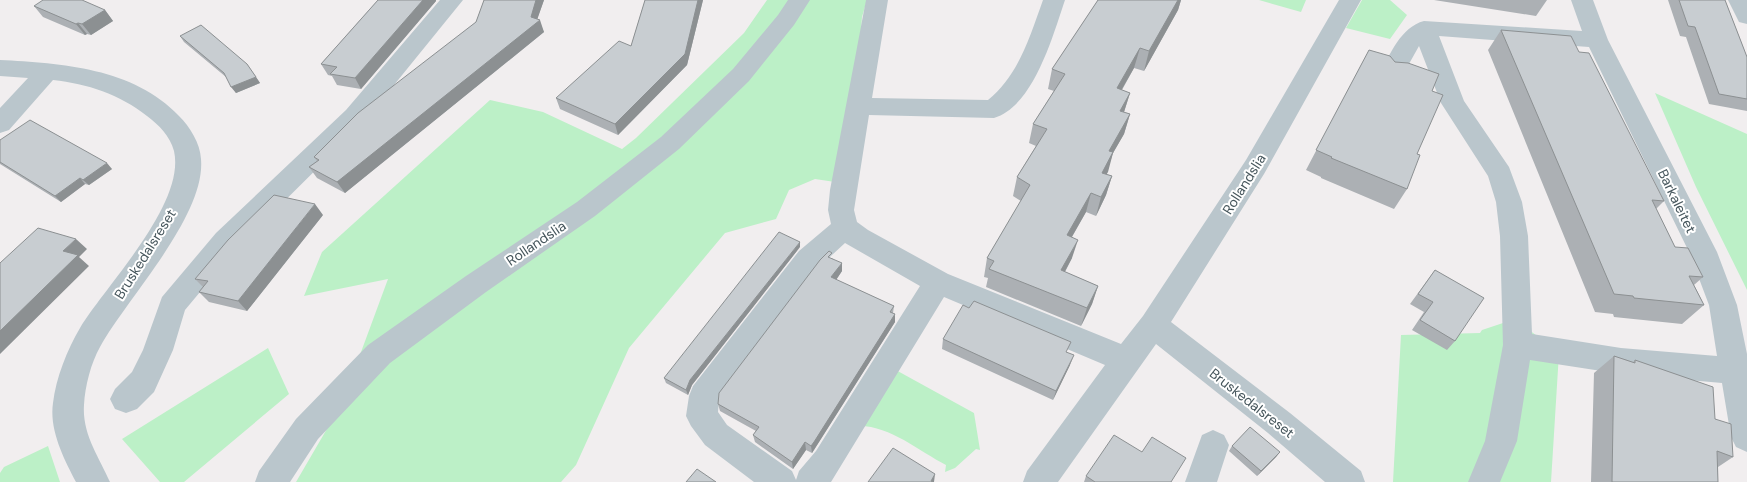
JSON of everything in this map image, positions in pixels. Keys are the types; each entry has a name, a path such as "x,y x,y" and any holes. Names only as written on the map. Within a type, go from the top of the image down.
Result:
{"street":[{"path":"126,400 143,382 158,350 172,305 226,241 355,116 452,0"},
{"name":"Rollandslia","path":"271,482 307,429 379,354 476,284 586,209 670,143 741,75 786,20 799,0"},
{"path":"877,0 843,190 841,210 845,227 858,238 938,282 1126,360"},
{"path":"858,104 888,108 994,109 1005,101 1015,89 1030,60 1054,0"},
{"name":"Rollandslia","path":"1040,482 1153,325 1255,168 1350,0"},
{"name":"Barkaleitet","path":"1582,0 1597,40 1703,252 1724,305 1747,437"},
{"path":"1739,0 1747,17"},
{"path":"1392,74 1406,46 1424,28 1597,40"},
{"path":"1424,28 1453,103 1500,174 1509,202 1514,236 1518,345 1501,441 1484,482"},
{"name":"Bruskedalsreset","path":"0,68 48,70 94,78 145,100 173,124 185,145 188,166 182,192 173,212 90,338 77,372 68,406 73,440 85,468 94,482"},
{"path":"0,124 48,70"},
{"path":"780,482 716,435 702,416 704,396 809,259 845,227"},
{"path":"811,482 827,462 938,282"},
{"name":"Bruskedalsreset","path":"1153,325 1279,423 1349,482"},
{"path":"1518,345 1621,361 1734,371"},
{"path":"1201,482 1212,445"}],"green space":[{"path":"767,0 867,0 862,17 860,42 835,182 815,179 789,190 776,219 725,233 629,348 576,465 561,482 296,482 356,379 354,371 388,279 304,296 322,252 490,100 543,112 622,149 636,138 744,33"},
{"path":"1259,0 1306,0 1301,12"},
{"path":"1362,0 1390,0 1407,15 1390,39 1346,28"},
{"path":"1655,93 1747,134 1747,290 1696,187"},
{"path":"1515,319 1559,353 1551,482 1393,482 1401,335 1480,333 1482,330"},
{"path":"268,348 289,394 184,482 160,482 122,439"},
{"path":"894,369 974,413 980,450 976,449 955,468 945,472 946,465 904,440 881,430 858,426"},
{"path":"48,446 60,482 0,482 0,473 4,467"}],"building":[{"path":"43,0 82,0 105,10 82,24 76,24 34,6"},
{"path":"378,0 423,0 355,78 330,74 337,67 321,64"},
{"path":"484,0 536,0 531,17 540,20 337,182 309,167 319,160 314,157 358,113 476,22"},
{"path":"645,0 698,0 685,54 615,124 556,98 619,41 631,46"},
{"path":"1098,0 1178,0 1149,51 1140,48 1117,88 1130,93 1120,111 1130,114 1109,151 1113,152 1102,173 1112,176 1101,197 1091,193 1067,235 1078,240 1061,270 1098,286 1087,308 989,269 994,261 987,258 1030,185 1017,177 1047,129 1033,124 1065,74 1052,69"},
{"path":"1679,0 1725,0 1747,57 1747,99 1719,94 1695,27 1688,26"},
{"path":"201,25 247,64 256,77 231,87 224,73 180,36"},
{"path":"1501,30 1571,36 1579,52 1589,53 1664,201 1652,200 1675,247 1688,248 1703,277 1689,276 1704,305 1634,298 1633,296 1614,294"},
{"path":"1369,50 1390,56 1395,62 1408,63 1439,74 1432,91 1443,95 1417,154 1420,155 1407,189 1316,150"},
{"path":"30,120 107,163 83,180 80,178 55,196 0,162 0,140"},
{"path":"274,195 315,204 238,301 199,292 208,281 195,279 228,240"},
{"path":"38,228 76,239 63,251 78,255 0,331 0,263"},
{"path":"779,232 800,242 690,380 686,390 664,378"},
{"path":"829,251 832,253 828,257 842,263 831,277 894,306 890,312 895,314 814,442 811,446 805,442 792,462 753,435 759,427 718,404 719,393 820,260"},
{"path":"1435,270 1484,298 1455,341 1420,320 1433,302 1418,294"},
{"path":"974,301 1071,342 1066,352 1074,355 1056,391 943,339 963,305 969,308"},
{"path":"1614,356 1635,363 1635,360 1713,387 1715,419 1731,424 1733,457 1717,451 1718,482 1612,482"},
{"path":"1250,427 1280,452 1261,471 1232,446"},
{"path":"1114,435 1142,452 1152,437 1186,458 1171,482 1095,482 1086,476"},
{"path":"893,448 935,474 931,481 933,482 868,482"},
{"path":"697,469 716,482 686,482"}]}
